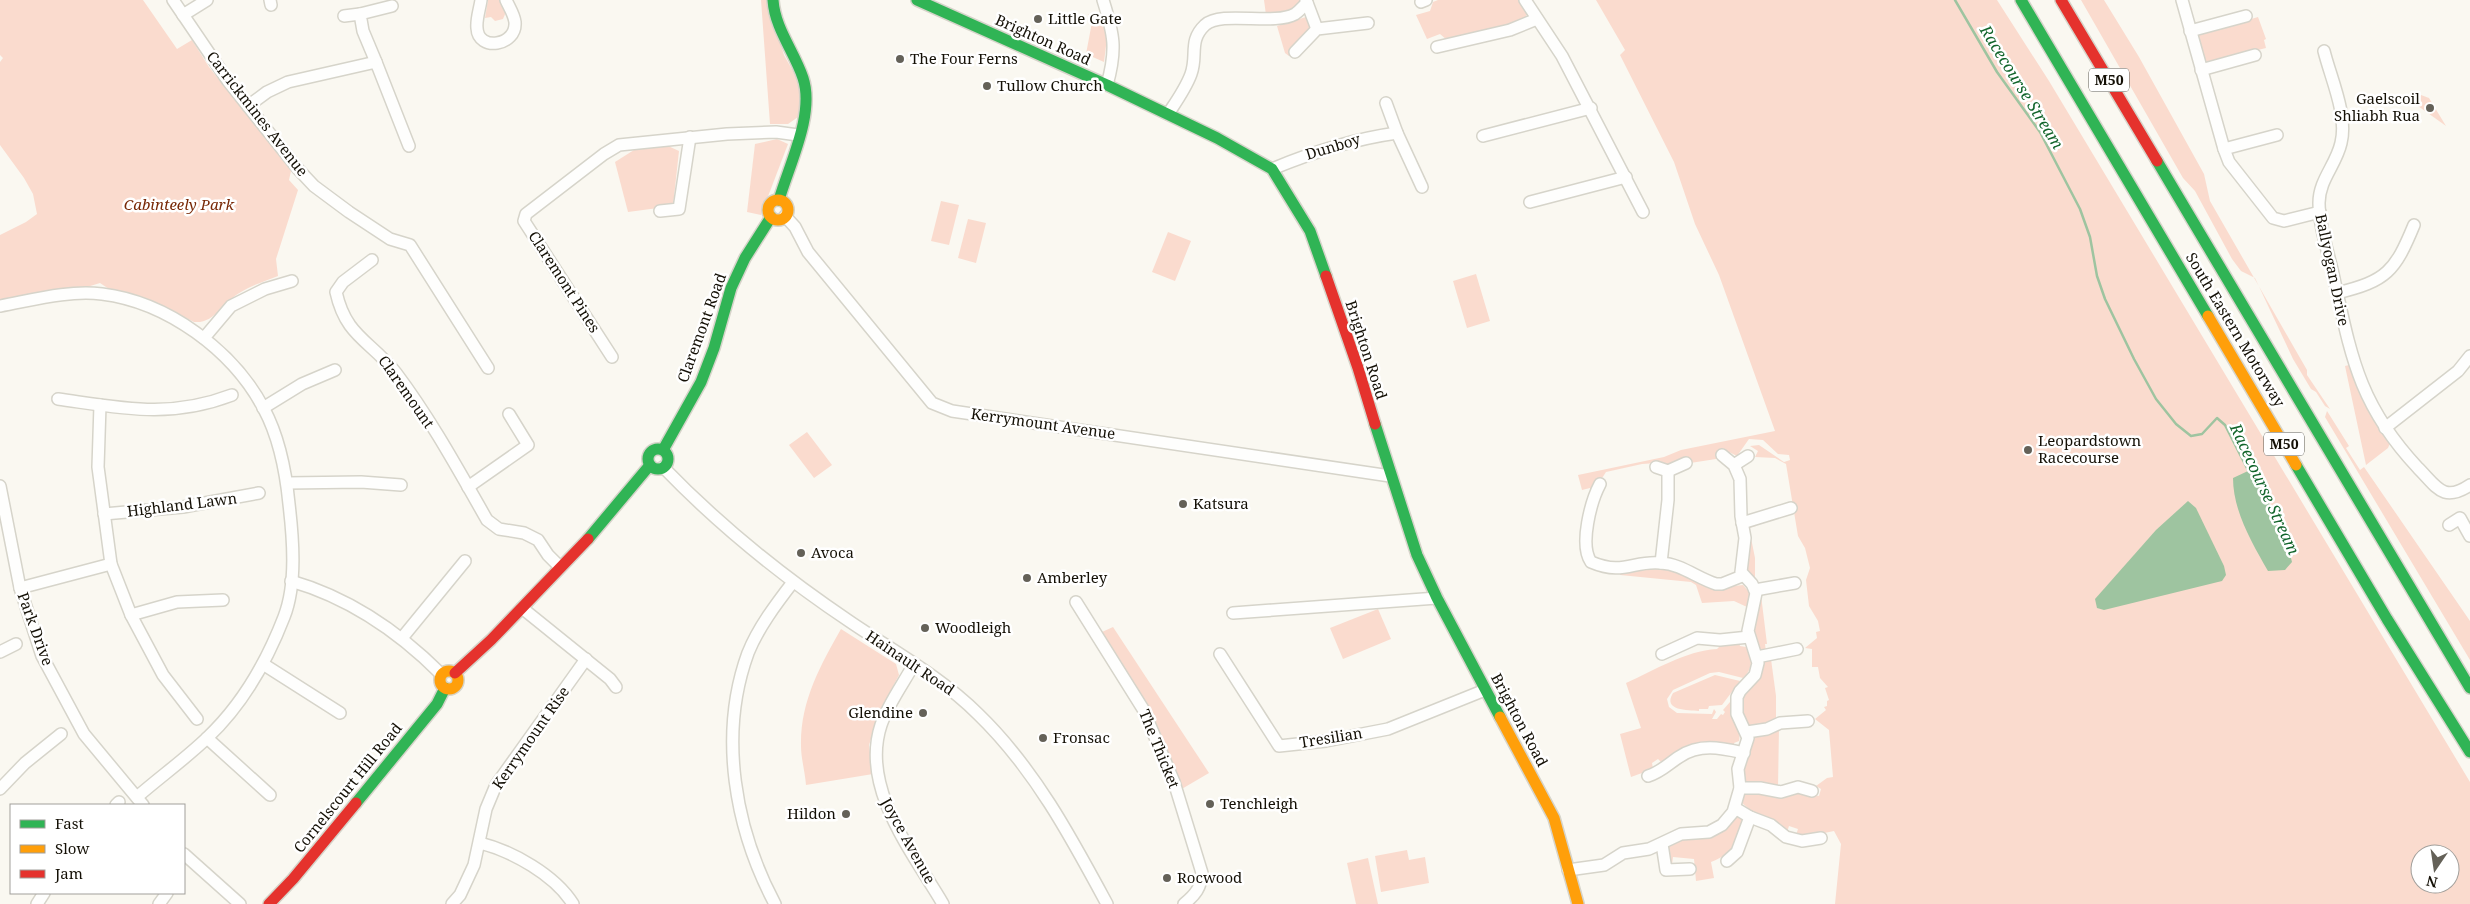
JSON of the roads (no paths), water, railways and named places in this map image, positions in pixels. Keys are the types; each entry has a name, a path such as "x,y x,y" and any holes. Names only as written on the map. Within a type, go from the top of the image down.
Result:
{"main road":[{"path":"773,0 778,23 804,82 806,98 798,135 779,200"},
{"name":"Brighton Road","path":"916,0 1107,85 1217,138 1272,169 1310,231 1358,368 1390,476 1417,555 1437,598 1554,818 1578,904"},
{"path":"2012,0 2050,62 2090,116"},
{"name":"South Eastern Motorway","path":"2022,0 2388,619 2470,752"},
{"name":"South Eastern Motorway","path":"2061,0 2470,688"},
{"path":"2070,0 2132,106 2139,130"},
{"path":"779,200 784,202 787,208 785,216 779,219 771,217 768,207 772,202 779,200"},
{"name":"Claremont Road","path":"663,450 701,382 714,348 731,288 744,258 771,217"},
{"path":"656,449 663,450 668,458 663,467 655,468 650,465 648,458 651,451 656,449"},
{"path":"522,608 595,531 650,465"},
{"name":"Cornelscourt Hill Road","path":"269,904 293,879 418,727 442,696 445,688 453,689 458,684 459,678 455,673 522,608"},
{"path":"445,688 440,682 441,674 449,670 455,673"}],"street":[{"name":"Carrickmines Avenue","path":"173,0 215,63 298,169 314,186 334,202 384,235 410,245 488,368"},
{"path":"183,15 208,0"},
{"path":"481,0 477,28 482,37 493,43 506,40 514,31 515,20 506,0"},
{"path":"1103,0 1114,38 1115,50 1107,85"},
{"path":"1525,0 1562,56 1591,108 1643,212"},
{"path":"2182,0 2224,149 2230,162 2273,218 2284,221 2320,212"},
{"path":"1168,114 1191,76 1195,61 1194,41 1206,24 1216,20 1282,18 1296,13 1306,2 1317,29"},
{"path":"344,16 392,6"},
{"path":"360,14 364,32 409,146"},
{"path":"2190,31 2246,16"},
{"path":"1437,47 1510,30 1537,19"},
{"path":"1295,52 1317,29 1368,23"},
{"name":"Ballyogan Drive","path":"2324,51 2338,102 2343,133 2340,150 2321,186 2320,212 2353,361 2366,394 2385,428 2417,466 2445,493 2454,494 2470,485"},
{"path":"2201,70 2255,55"},
{"path":"248,106 267,92 288,82 376,62"},
{"path":"1386,103 1409,172 1422,187"},
{"path":"1483,136 1591,108"},
{"name":"Claremont Pines","path":"612,357 524,221 526,214 604,154 619,145 776,132 798,135"},
{"name":"Dunboy","path":"1272,169 1312,152 1360,138 1397,133"},
{"path":"2224,149 2277,135"},
{"path":"660,211 679,209 690,138"},
{"path":"1530,202 1626,177"},
{"name":"Kerrymount Avenue","path":"785,216 795,227 808,252 932,403 952,411 1390,476"},
{"path":"2337,292 2359,288 2389,273 2399,259 2414,225"},
{"name":"Claremount","path":"372,260 343,282 336,292 340,311 361,340 378,350 396,374 487,520 500,529 524,533 538,540 548,555 560,567"},
{"path":"204,338 232,306 265,289 292,281"},
{"path":"0,306 52,296 100,294 149,306 178,321 204,338 232,365 263,408 287,483 291,522 291,581 285,615 263,664 233,708 207,738 140,801"},
{"path":"2385,428 2458,371 2470,357"},
{"path":"263,408 302,384 335,370"},
{"path":"58,399 148,411 175,410 204,404 232,395"},
{"path":"100,405 98,468 111,564 131,615 163,676 197,720"},
{"path":"468,487 528,445 509,414"},
{"path":"1722,455 1734,465 1740,479 1742,523 1745,538 1742,576 1755,590"},
{"path":"1734,465 1748,456"},
{"path":"1656,467 1668,471 1686,462"},
{"name":"Hainault Road","path":"663,467 732,533 793,582 960,697 1006,744 1062,820 1107,904"},
{"path":"1661,562 1668,500 1668,471"},
{"path":"287,483 361,482 401,485"},
{"path":"1600,484 1590,505 1587,554 1592,562 1624,569 1661,562 1679,567 1716,584 1722,584 1742,576"},
{"name":"Park Drive","path":"0,486 20,588 42,656 84,734 140,801"},
{"name":"Highland Lawn","path":"104,514 192,506 259,494"},
{"path":"1742,523 1791,508"},
{"path":"2449,525 2460,518 2470,536"},
{"path":"402,638 466,561"},
{"path":"20,588 111,564"},
{"path":"291,581 311,586 355,606 402,638 441,674"},
{"path":"775,904 755,862 738,804 735,716 743,670 752,644 762,625 793,582"},
{"path":"1755,590 1796,583"},
{"path":"1568,870 1604,866 1623,853 1649,850 1681,834 1709,832 1717,829 1735,808 1740,788 1738,769 1744,753 1747,732 1738,714 1737,697 1758,669 1758,657 1749,637 1755,590"},
{"path":"1233,613 1437,598"},
{"path":"131,615 178,602 223,600"},
{"name":"The Thicket","path":"1076,602 1144,709 1174,782 1202,873 1201,883 1197,891 1184,904"},
{"path":"522,608 586,659 616,687"},
{"path":"1662,654 1697,638 1720,640 1749,637"},
{"path":"0,652 16,644"},
{"path":"1758,657 1797,649"},
{"name":"Tresilian","path":"1220,654 1279,746 1326,741 1388,728 1485,690"},
{"name":"Kerrymount Rise","path":"452,904 470,876 480,843 486,809 496,785 586,659"},
{"path":"263,664 340,713"},
{"name":"Joyce Avenue","path":"914,664 886,712 881,726 877,746 878,773 881,792 888,810 944,904"},
{"path":"1747,732 1766,729 1780,724 1808,721"},
{"path":"0,789 25,763 61,734"},
{"path":"207,738 270,795"},
{"path":"1648,776 1665,768 1680,756 1702,747 1716,747 1744,753"},
{"path":"1740,788 1760,788 1786,792 1798,787 1812,791"},
{"path":"1735,808 1750,817 1771,825 1786,837 1798,841 1821,838"},
{"path":"1727,861 1737,852 1750,817"},
{"path":"480,843 496,847 521,859 541,872 573,904"},
{"path":"1662,844 1666,870 1690,869"},
{"path":"186,862 240,904"}],"waterway":[{"name":"Racecourse Stream","path":"1955,0 1997,72 2040,132 2080,209 2090,237 2097,276 2105,299 2156,399 2176,424 2191,436 2202,434 2217,418 2225,425 2249,472"}],"place":[{"name":"Little Gate","path":"1038,19"},
{"name":"The Four Ferns","path":"900,59"},
{"name":"Tullow Church","path":"987,86"},
{"name":"Gaelscoil Shliabh Rua","path":"2430,108"},
{"name":"Leopardstown Racecourse","path":"2028,450"},
{"name":"Katsura","path":"1183,504"},
{"name":"Avoca","path":"801,553"},
{"name":"Amberley","path":"1027,578"},
{"name":"Woodleigh","path":"925,628"},
{"name":"Glendine","path":"923,713"},
{"name":"Fronsac","path":"1043,738"},
{"name":"Tenchleigh","path":"1210,804"},
{"name":"Hildon","path":"846,814"},
{"name":"Rocwood","path":"1167,878"}],"park label":[{"name":"Cabinteely Park","path":"179,205"}]}
